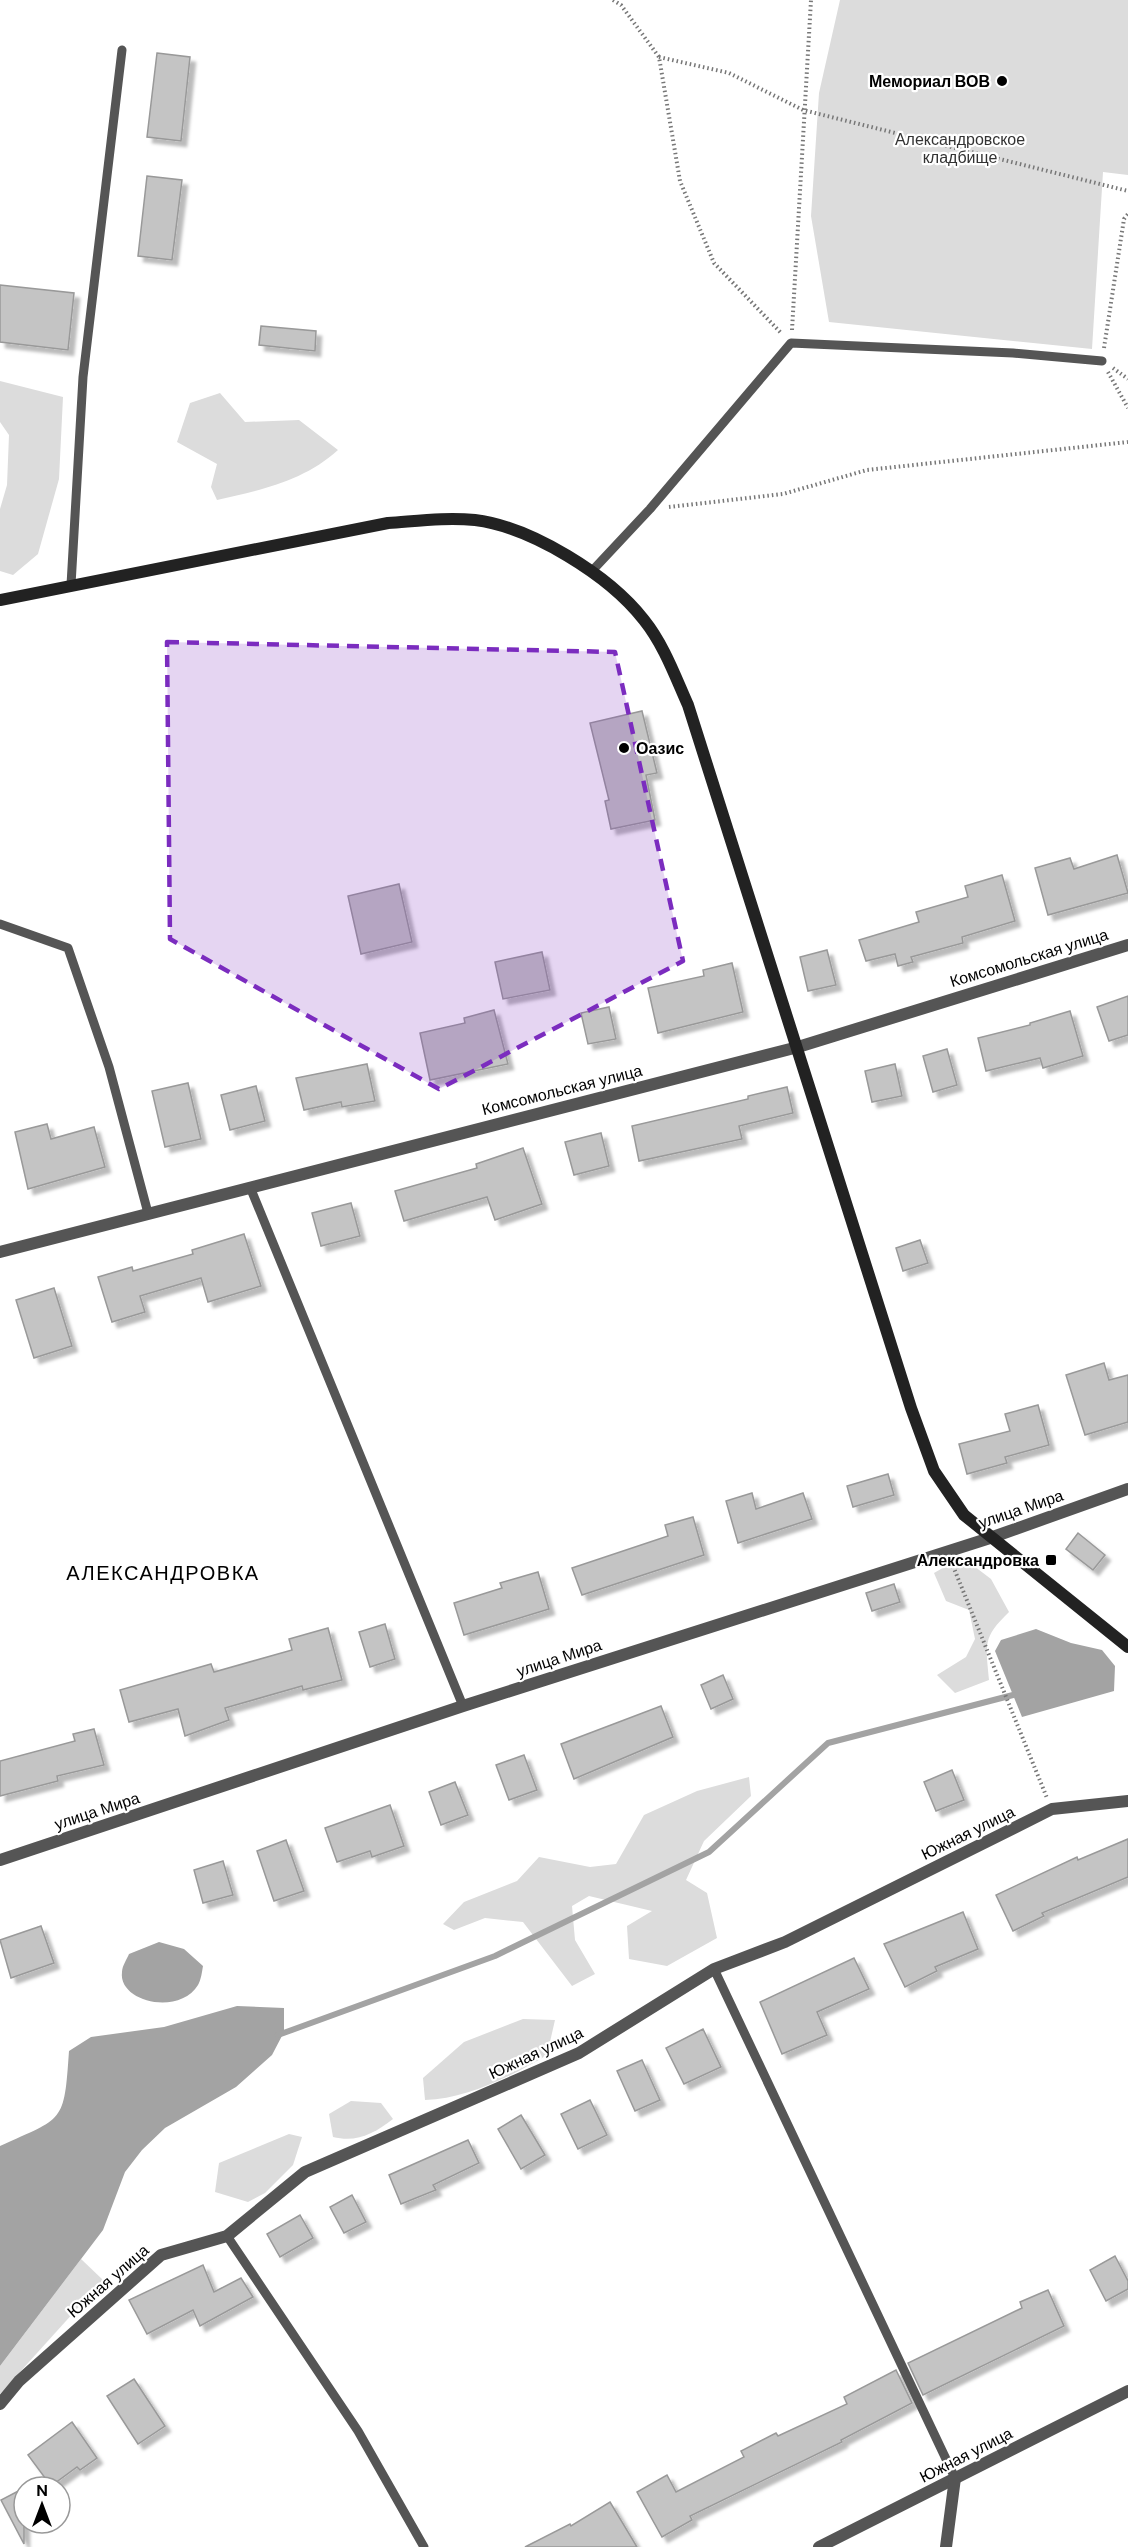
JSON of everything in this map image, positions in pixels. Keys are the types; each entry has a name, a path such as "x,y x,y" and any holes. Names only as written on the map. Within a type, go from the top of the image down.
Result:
{"main road":[{"path":"0,600 378,525 442,518 477,521 514,530 545,544 591,572 620,594 644,620 666,654 688,705 908,1397 934,1472 964,1515 1128,1647"}],"street":[{"name":"Комсомольская улица","path":"0,1252 798,1047 1128,945"},
{"name":"улица Мира","path":"0,1860 464,1706 990,1538 1128,1489"},
{"name":"Южная улица","path":"0,2404 19,2381 161,2256 226,2236 305,2172 579,2053 714,1969 785,1942 1052,1809 1128,1801"},
{"name":"Южная улица","path":"819,2547 1128,2391"},
{"path":"946,2547 955,2478"}],"lane":[{"path":"71,585 83,377 122,50"},
{"path":"591,572 650,509 791,343 1013,353 1102,361"},
{"path":"0,924 68,948 109,1067 148,1214"},
{"path":"249,1187 464,1706"},
{"path":"714,1969 955,2478"},
{"path":"226,2236 358,2431 424,2547"}],"path":[{"path":"613,0 621,6 658,57 680,181 714,263 791,343"},
{"path":"791,343 811,0"},
{"path":"658,57 729,73 803,110 1128,191"},
{"path":"1128,214 1125,219 1102,361 1128,408"},
{"path":"1102,361 1128,379"},
{"path":"650,509 783,494 867,470 1128,442"},
{"path":"947,1552 1052,1809"}],"highlighted area":[{"path":"167,642 615,652 683,961 439,1089 170,939"}],"green space":[{"name":"Александровское кладбище","path":"840,0 1128,0 1128,175 1103,172 1092,349 829,322 811,216 819,93"},
{"path":"0,381 63,397 59,479 38,554 13,575 0,571 0,509 7,485 9,435 0,422"},
{"path":"220,393 245,422 299,420 338,450 325,461 296,477 266,488 217,500 211,487 217,464 177,442 190,403"},
{"path":"962,1557 991,1579 1009,1612 990,1635 987,1650 989,1680 955,1693 937,1675 966,1657 975,1639 969,1610 946,1601 934,1573"},
{"path":"749,1777 751,1796 704,1841 686,1880 707,1893 717,1938 667,1966 629,1959 627,1926 652,1911 589,1896 572,1906 575,1940 595,1974 572,1986 523,1922 485,1918 454,1930 443,1924 464,1902 517,1881 539,1857 590,1867 616,1864 644,1815 697,1791"},
{"path":"523,2019 555,2020 547,2055 519,2071 473,2091 441,2099 425,2100 423,2078 464,2042"},
{"path":"351,2101 381,2103 393,2119 365,2136 350,2139 333,2137 329,2114"},
{"path":"289,2134 302,2137 293,2165 265,2193 248,2202 215,2192 219,2163"},
{"path":"81,2259 103,2280 0,2394 0,2366"}],"shaded area":[{"path":"1036,1629 1071,1643 1102,1650 1115,1666 1114,1691 1022,1717 995,1651 1001,1640"},
{"path":"159,1942 184,1949 203,1966 198,1985 189,1995 178,2000 151,2001 130,1991 123,1982 122,1970 129,1954"},
{"path":"237,2006 284,2008 284,2032 272,2055 236,2087 165,2128 142,2150 125,2172 103,2230 0,2366 0,2146 37,2129 57,2115 65,2093 69,2051 91,2037 164,2027"}],"building":[{"path":"157,53 190,57 181,141 147,137"},
{"path":"147,176 182,180 172,260 138,256"},
{"path":"0,285 74,293 68,350 0,342"},
{"path":"261,326 316,331 315,351 259,345"},
{"name":"Оазис","path":"642,711 657,773 646,775 655,820 611,829 605,801 609,800 590,723"},
{"path":"1117,855 1128,893 1048,915 1035,868 1070,858 1074,869"},
{"path":"1002,875 1015,921 962,937 963,943 911,957 913,962 898,966 895,954 866,961 859,940 919,922 916,912 968,897 965,886"},
{"path":"399,884 412,942 361,954 348,896"},
{"path":"827,950 836,985 808,991 800,957"},
{"path":"542,952 550,990 503,999 495,962"},
{"path":"732,963 743,1012 658,1033 648,988 704,976 703,970"},
{"path":"1128,996 1128,1035 1109,1041 1097,1007"},
{"path":"609,1007 616,1039 588,1044 581,1013"},
{"path":"494,1010 508,1064 430,1080 420,1033 465,1023 464,1018"},
{"path":"1070,1011 1083,1056 1043,1068 1040,1058 986,1071 978,1038 1030,1025 1030,1023"},
{"path":"947,1049 957,1085 933,1092 923,1056"},
{"path":"367,1064 375,1101 342,1107 341,1102 304,1110 296,1078"},
{"path":"895,1064 902,1096 872,1102 865,1071"},
{"path":"188,1083 201,1139 165,1147 152,1091"},
{"path":"256,1086 265,1121 230,1130 221,1095"},
{"path":"787,1087 793,1113 739,1126 742,1139 639,1161 632,1126 748,1099 748,1096"},
{"path":"47,1124 51,1139 94,1127 105,1167 28,1189 15,1132"},
{"path":"601,1133 609,1166 574,1175 565,1142"},
{"path":"523,1148 542,1204 495,1220 487,1197 404,1221 395,1191 477,1168 476,1164"},
{"path":"351,1203 360,1236 321,1246 312,1213"},
{"path":"244,1234 261,1286 208,1302 201,1278 140,1296 145,1312 112,1322 98,1277 132,1267 133,1271 193,1254 192,1250"},
{"path":"920,1240 928,1263 903,1271 896,1248"},
{"path":"54,1288 72,1346 34,1358 16,1300"},
{"path":"1104,1363 1109,1380 1128,1375 1128,1422 1085,1435 1066,1375"},
{"path":"1038,1405 1049,1445 1005,1457 1007,1463 967,1474 959,1444 1010,1431 1005,1414"},
{"path":"888,1474 894,1495 853,1507 847,1486"},
{"path":"752,1493 756,1509 803,1493 812,1519 738,1543 726,1501"},
{"path":"693,1517 704,1555 582,1595 572,1568 668,1536 665,1525"},
{"path":"1078,1533 1105,1555 1093,1570 1066,1549"},
{"path":"538,1572 549,1609 464,1635 454,1603 502,1588 500,1583"},
{"path":"894,1584 900,1602 872,1611 866,1593"},
{"path":"385,1624 395,1659 370,1667 359,1632"},
{"path":"328,1628 342,1680 303,1690 302,1686 225,1708 229,1720 185,1736 178,1709 129,1722 120,1690 211,1664 214,1672 292,1650 289,1639"},
{"path":"723,1675 733,1699 711,1709 701,1685"},
{"path":"661,1706 673,1737 574,1779 561,1744"},
{"path":"94,1729 104,1765 57,1776 58,1781 0,1796 0,1761 75,1741 73,1734"},
{"path":"524,1755 537,1790 509,1800 496,1765"},
{"path":"952,1770 964,1800 936,1811 924,1782"},
{"path":"455,1782 468,1815 441,1825 429,1792"},
{"path":"390,1805 404,1846 372,1857 370,1851 337,1862 325,1828"},
{"path":"1128,1839 1128,1877 1042,1913 1044,1916 1013,1931 996,1895 1077,1857 1078,1860"},
{"path":"286,1840 304,1891 274,1901 257,1851"},
{"path":"223,1861 233,1895 203,1903 194,1870"},
{"path":"963,1912 978,1949 935,1967 937,1971 905,1987 884,1944"},
{"path":"41,1926 54,1963 11,1978 0,1940"},
{"path":"854,1958 869,1989 817,2012 827,2035 782,2054 760,2002"},
{"path":"703,2029 721,2067 684,2084 666,2048"},
{"path":"642,2060 660,2100 635,2111 617,2071"},
{"path":"590,2100 607,2135 578,2149 561,2114"},
{"path":"521,2115 545,2155 521,2169 498,2129"},
{"path":"468,2140 479,2163 433,2185 436,2190 401,2204 389,2175"},
{"path":"352,2195 366,2222 344,2233 330,2207"},
{"path":"300,2215 313,2238 280,2257 267,2234"},
{"path":"1115,2256 1128,2281 1128,2289 1106,2301 1090,2270"},
{"path":"203,2265 214,2292 241,2278 253,2297 200,2326 193,2310 147,2334 129,2300"},
{"path":"1048,2290 1064,2326 923,2395 908,2363 1022,2308 1020,2302"},
{"path":"896,2370 912,2403 841,2440 842,2442 690,2516 692,2520 662,2537 637,2492 667,2475 676,2492 744,2457 741,2451 776,2433 778,2436 847,2404 844,2397"},
{"path":"134,2379 165,2426 138,2444 107,2396"},
{"path":"72,2422 97,2458 80,2470 77,2467 66,2475 43,2475 28,2455"},
{"path":"12,2494 12,2521 1,2500"},
{"path":"610,2502 637,2547 525,2547 570,2524 571,2526"}],"waterway":[{"path":"278,2035 495,1956 709,1852 828,1743 1013,1695"}],"place":[{"name":"Мемориал ВОВ","path":"1002,81"},
{"name":"Оазис","path":"624,748"},
{"name":"Александровка","path":"1051,1560"}],"district":[{"name":"АЛЕКСАНДРОВКА","path":"163,1573"}]}
